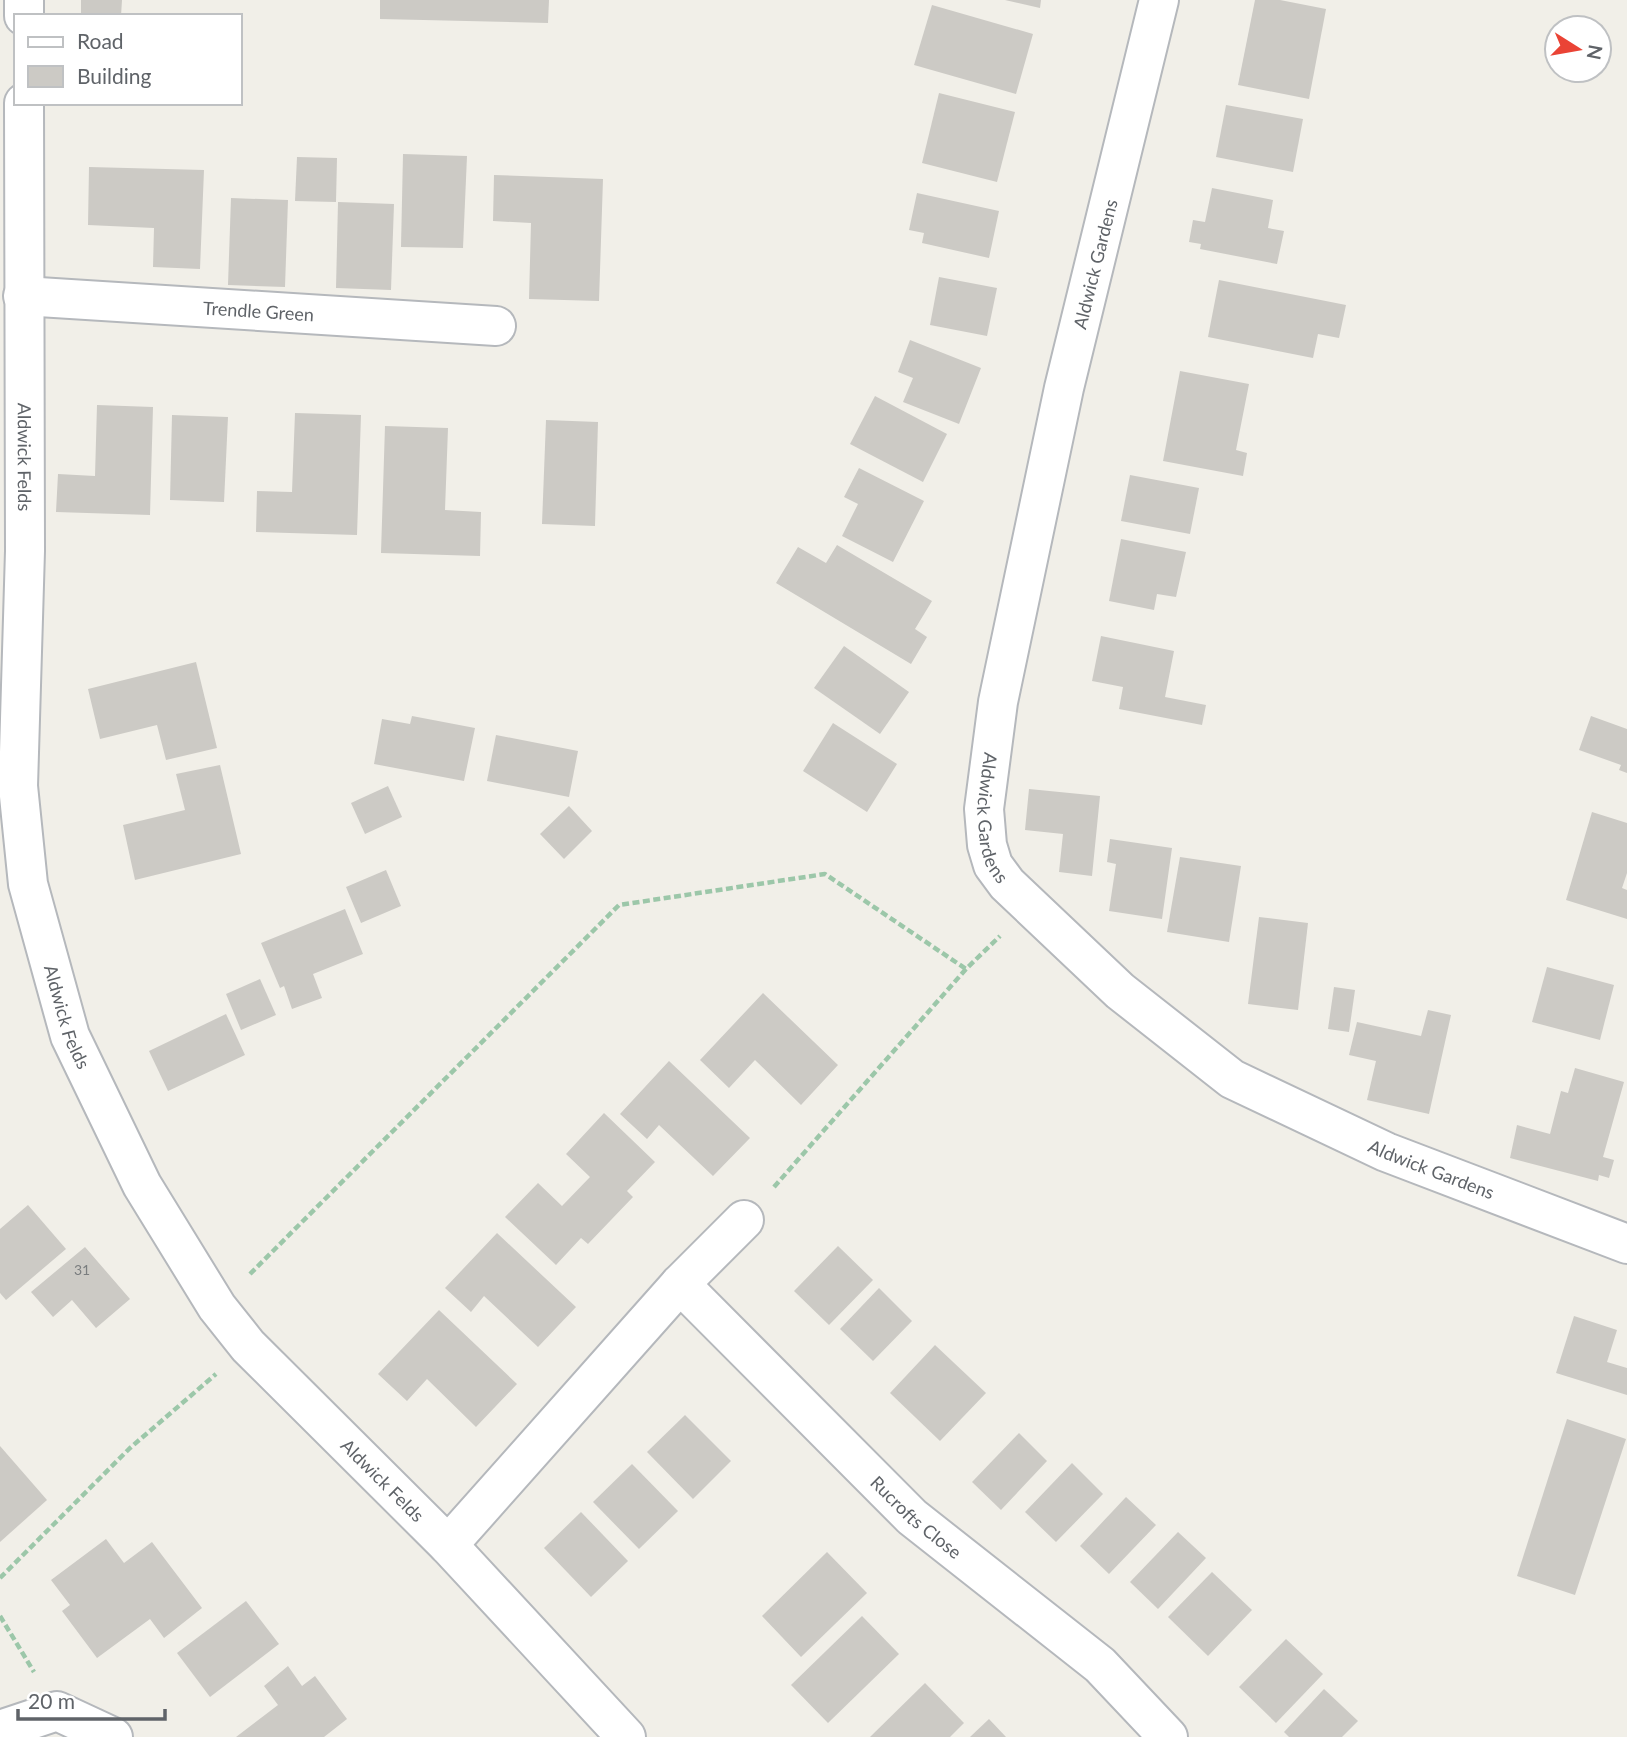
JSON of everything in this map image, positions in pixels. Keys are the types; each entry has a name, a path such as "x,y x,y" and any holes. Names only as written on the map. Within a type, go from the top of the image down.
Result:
{"street":[{"name":"Aldwick Gardens","path":"1159,0 1064,388 996,715 984,809 987,845 993,865 1007,884 1120,990 1232,1080 1386,1153 1627,1244"},
{"name":"Aldwick Felds","path":"24,105 25,551 14,888 70,1036 142,1185 217,1307 248,1346 448,1545 626,1737"},
{"name":"Trendle Green","path":"23,296 496,326"},
{"path":"448,1545 680,1284 744,1220"},
{"name":"Rucrofts Close","path":"680,1284 912,1517 1100,1665 1168,1737"},
{"path":"0,1730 57,1711 113,1737"}],"path":[{"path":"217,1307 619,905 825,874 966,970"},
{"path":"744,1220 966,970 1031,906"},
{"path":"0,1578 130,1448 248,1346"},
{"path":"0,1616 57,1711"}],"building":[{"path":"81,0 122,0 121,14 81,14"},
{"path":"380,0 549,0 548,23 380,19"},
{"path":"1005,0 1041,0 1040,8"},
{"path":"1255,0 1280,0 1326,9 1309,99 1238,85"},
{"path":"932,5 1033,34 1016,94 914,65"},
{"path":"939,93 1015,112 997,182 922,163"},
{"path":"1226,105 1303,119 1293,172 1216,157"},
{"path":"403,154 467,156 463,248 401,247"},
{"path":"297,157 337,158 336,202 295,201"},
{"path":"89,167 204,170 200,269 153,267 154,228 88,225"},
{"path":"494,175 603,179 599,301 529,299 531,223 493,221"},
{"path":"1212,188 1273,200 1268,228 1284,231 1277,264 1200,249 1201,244 1189,242 1193,220 1205,222"},
{"path":"917,193 999,211 989,258 922,243 924,233 909,230"},
{"path":"231,198 288,200 285,287 228,285"},
{"path":"338,202 394,204 391,290 336,288"},
{"path":"939,277 997,288 987,336 930,325"},
{"path":"1219,280 1346,305 1339,338 1318,334 1313,358 1208,337"},
{"path":"910,340 981,368 959,424 903,402 913,378 898,372"},
{"path":"1180,371 1249,384 1236,450 1247,453 1243,476 1163,461"},
{"path":"875,396 947,434 923,482 850,444"},
{"path":"97,405 153,407 150,515 56,512 58,474 95,476"},
{"path":"295,413 361,415 357,535 256,532 257,491 292,492"},
{"path":"172,415 228,417 224,502 170,500"},
{"path":"546,420 598,422 595,526 542,524"},
{"path":"385,426 448,428 445,510 481,512 480,556 381,553"},
{"path":"859,468 924,501 893,562 842,536 858,504 844,497"},
{"path":"1130,475 1199,488 1190,534 1121,521"},
{"path":"1121,539 1186,552 1176,597 1157,594 1154,610 1109,601"},
{"path":"837,545 932,601 915,629 927,637 911,664 776,583 798,547 826,563"},
{"path":"1101,636 1174,651 1165,697 1206,705 1202,725 1119,709 1123,687 1092,681"},
{"path":"844,646 909,692 880,734 814,688"},
{"path":"196,662 217,748 166,760 157,725 100,739 88,689"},
{"path":"412,716 475,728 464,781 374,764 382,719 410,724"},
{"path":"1591,716 1627,729 1627,773 1619,770 1621,765 1579,750"},
{"path":"833,723 897,764 867,812 803,771"},
{"path":"496,735 578,751 569,797 487,781"},
{"path":"220,765 241,854 135,880 123,825 185,810 176,774"},
{"path":"388,786 402,817 365,834 351,803"},
{"path":"1029,789 1100,796 1092,876 1059,872 1063,834 1025,830"},
{"path":"569,806 592,831 564,859 540,834"},
{"path":"1592,812 1627,823 1627,873 1622,888 1627,890 1627,919 1566,900"},
{"path":"1110,839 1172,848 1162,919 1109,911 1116,864 1107,862"},
{"path":"1180,857 1241,866 1229,942 1167,932"},
{"path":"386,870 401,906 361,923 346,887"},
{"path":"345,909 363,954 313,974 322,998 292,1009 284,986 280,988 261,943"},
{"path":"1259,917 1308,923 1298,1010 1248,1004"},
{"path":"1547,967 1614,985 1600,1040 1532,1022"},
{"path":"260,979 276,1015 241,1030 226,994"},
{"path":"1334,987 1355,990 1349,1032 1328,1029"},
{"path":"763,993 838,1065 801,1105 755,1060 729,1088 700,1060"},
{"path":"1428,1010 1451,1015 1429,1114 1367,1100 1376,1061 1349,1055 1357,1022 1421,1036"},
{"path":"226,1014 245,1055 168,1091 149,1051"},
{"path":"669,1061 750,1138 713,1176 659,1125 647,1139 620,1114"},
{"path":"1575,1068 1624,1082 1603,1157 1614,1160 1609,1178 1599,1175 1598,1181 1510,1158 1517,1125 1550,1134 1561,1091 1568,1093"},
{"path":"604,1113 655,1162 627,1191 633,1197 588,1244 581,1238 556,1265 505,1217 538,1183 562,1206 590,1177 566,1154"},
{"path":"28,1205 66,1249 6,1300 0,1293 0,1229"},
{"path":"497,1233 576,1307 538,1347 484,1296 471,1312 445,1288"},
{"path":"838,1246 873,1280 829,1325 794,1291"},
{"path":"85,1247 130,1299 96,1328 72,1300 53,1317 31,1292"},
{"path":"879,1288 912,1321 873,1361 840,1329"},
{"path":"439,1310 517,1384 476,1427 427,1379 407,1401 378,1374"},
{"path":"1574,1316 1617,1330 1607,1362 1627,1368 1627,1395 1556,1373"},
{"path":"935,1345 986,1393 940,1441 890,1393"},
{"path":"685,1415 731,1461 693,1499 647,1452"},
{"path":"1567,1419 1626,1439 1575,1595 1517,1576"},
{"path":"1019,1433 1047,1461 1001,1510 972,1482"},
{"path":"0,1446 47,1500 0,1542"},
{"path":"1072,1463 1103,1494 1056,1542 1025,1512"},
{"path":"632,1464 678,1511 639,1549 593,1502"},
{"path":"1126,1497 1156,1525 1109,1574 1080,1546"},
{"path":"581,1512 628,1561 591,1597 544,1548"},
{"path":"1178,1532 1206,1558 1158,1609 1130,1582"},
{"path":"106,1539 124,1563 152,1542 202,1608 164,1638 150,1619 97,1658 62,1611 70,1605 51,1580"},
{"path":"827,1552 867,1593 801,1657 762,1616"},
{"path":"1212,1572 1252,1610 1208,1656 1168,1617"},
{"path":"246,1601 279,1644 210,1697 177,1653"},
{"path":"862,1616 899,1654 828,1723 791,1685"},
{"path":"1286,1639 1323,1674 1276,1723 1239,1687"},
{"path":"288,1666 302,1686 315,1676 347,1719 324,1737 236,1737 278,1705 264,1686"},
{"path":"925,1683 964,1723 950,1737 870,1737"},
{"path":"1324,1689 1358,1721 1342,1737 1289,1737 1284,1732"},
{"path":"989,1719 1006,1737 970,1737"}]}
